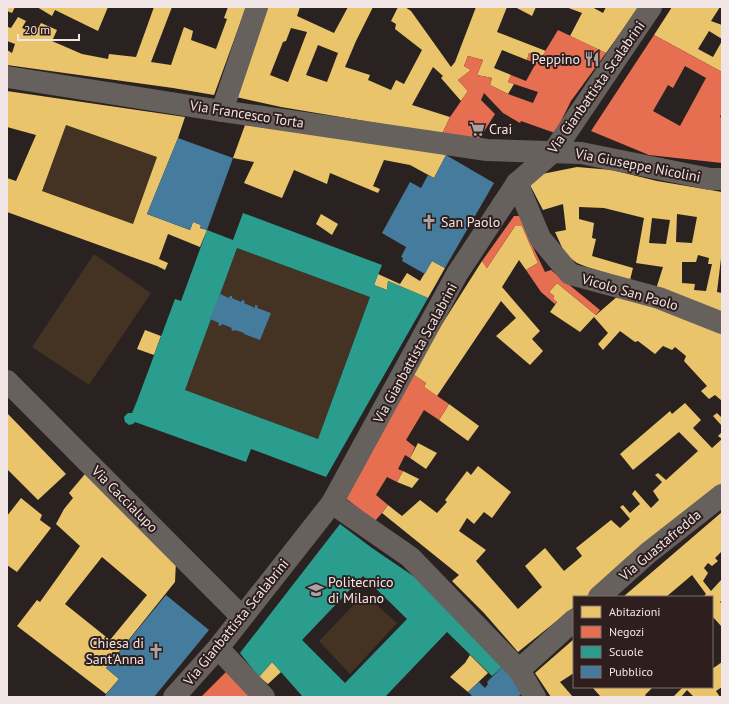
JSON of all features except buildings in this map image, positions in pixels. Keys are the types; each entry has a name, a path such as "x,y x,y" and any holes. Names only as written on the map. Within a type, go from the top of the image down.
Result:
{"street":[{"path":"222,111 257,7"},
{"name":"Via Gianbattista Scalabrini","path":"174,697 218,648 332,503 458,274 517,183 554,151 651,7"},
{"name":"Via Francesco Torta","path":"7,77 222,111 487,150 554,151"},
{"name":"Via Giuseppe Nicolini","path":"554,151 581,153 722,179"},
{"name":"Vicolo San Paolo","path":"517,183 540,238 570,274 659,298 722,323"},
{"name":"Via Caccialupo","path":"7,382 242,617"},
{"name":"Via Guastafredda","path":"600,596 648,553 722,495"},
{"path":"332,503 410,557 519,670 535,697"},
{"path":"519,670 573,621"},
{"path":"218,648 264,697"}],"shaded area":[{"path":"66,125 157,157 133,224 42,191"},
{"path":"237,248 370,297 318,439 185,390"},
{"path":"94,254 151,293 89,385 32,347"},
{"path":"364,594 397,623 350,674 319,641"}],"place":[{"name":"Peppino","path":"592,59"},
{"name":"Crai","path":"477,129"},
{"name":"San Paolo","path":"429,222"},
{"name":"Politecnico di Milano","path":"316,590"},
{"name":"Chiesa di Sant'Anna","path":"156,651"}]}
